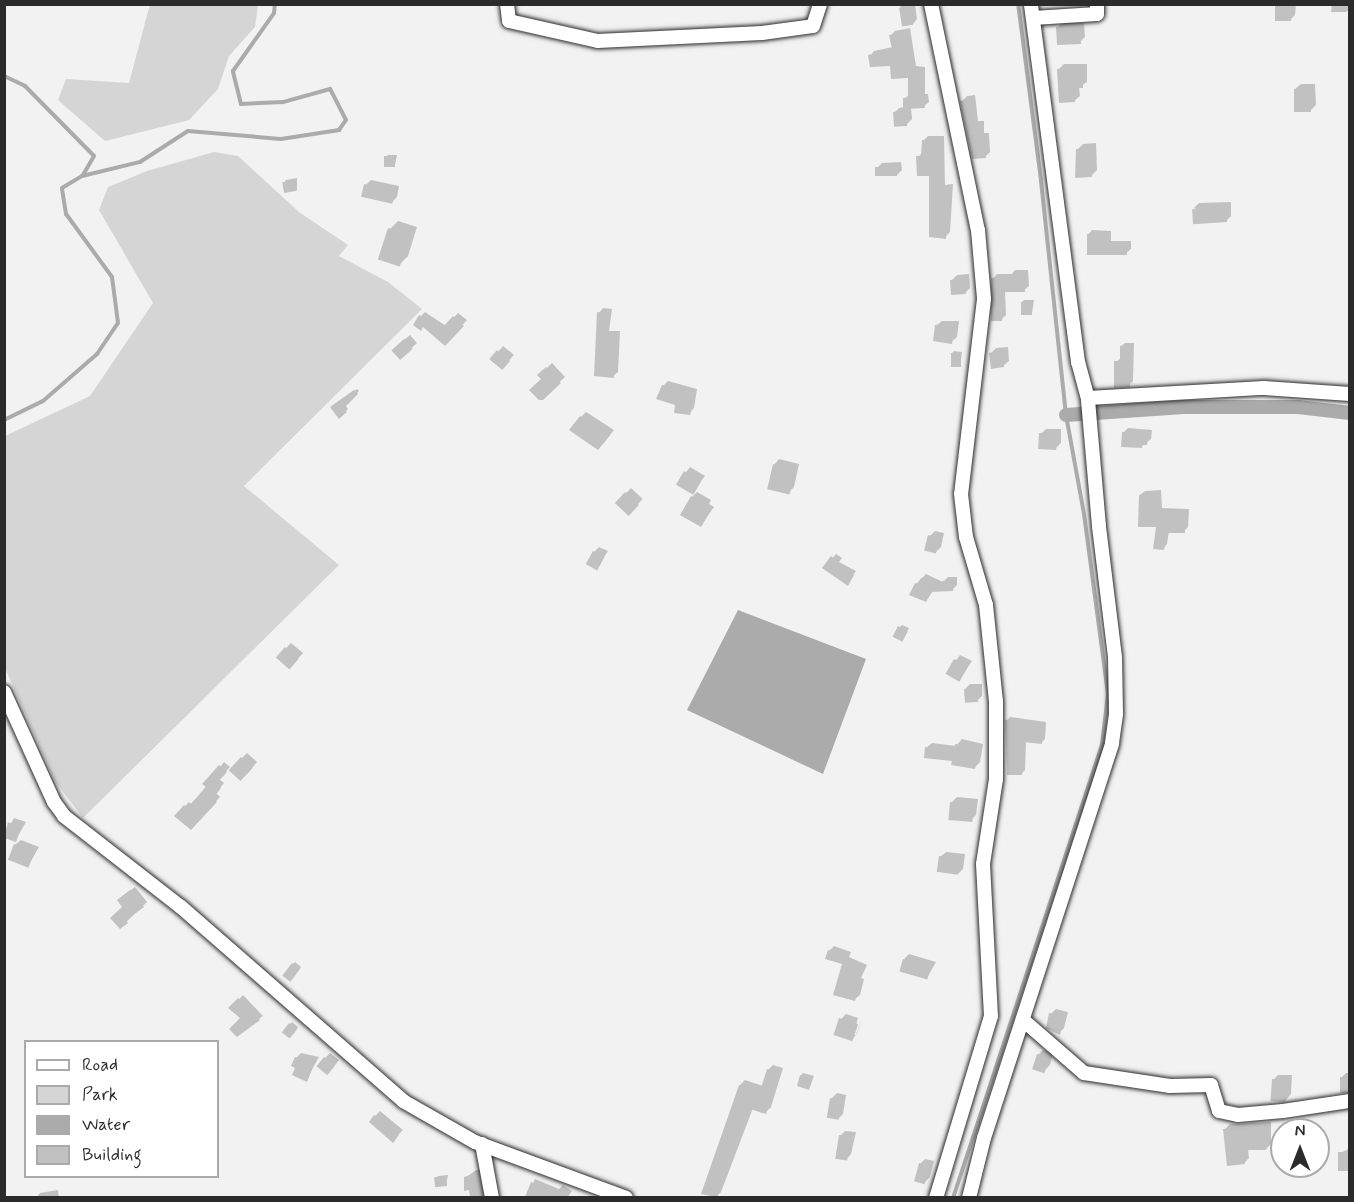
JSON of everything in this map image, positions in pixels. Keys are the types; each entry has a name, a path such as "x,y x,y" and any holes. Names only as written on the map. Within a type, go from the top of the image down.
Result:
{"street":[{"path":"507,4 509,21 598,41 762,33 813,26 820,4"},
{"path":"931,4 978,230 984,299 961,494 966,537 986,605 996,701 996,778 983,864 991,1016 936,1197"},
{"path":"969,1197 984,1138 1109,753 1116,713 1115,657 1088,399 1078,362 1032,11 1097,14 1097,4"},
{"path":"1088,399 1264,388 1350,394"},
{"path":"4,692 54,802 64,816 181,907 403,1101 482,1144 626,1197"},
{"path":"1023,1020 1084,1072 1170,1086 1211,1085 1219,1111 1238,1115 1350,1101"},
{"path":"482,1144 492,1197"}],"green space":[{"path":"150,4 258,5 255,27 229,56 218,89 189,120 105,141 58,100 66,79 129,83"},
{"path":"214,152 238,156 299,212 348,245 339,256 388,282 422,309 244,486 339,565 83,818 55,781 5,668 5,436 90,396 153,303 99,210 108,187 147,171"}],"water":[{"path":"738,610 866,659 823,774 687,710"}],"building":[{"path":"1275,4 1291,4 1291,21 1275,21"},
{"path":"910,6 913,25 902,26 899,8"},
{"path":"1056,27 1080,28 1081,44 1057,45"},
{"path":"906,31 912,70 922,70 921,98 924,97 925,108 903,109 903,98 908,98 908,78 891,79 890,66 870,67 868,55 892,49 889,35"},
{"path":"1083,68 1083,88 1074,88 1075,102 1059,103 1057,69"},
{"path":"1294,89 1311,89 1311,112 1294,112"},
{"path":"971,100 974,126 979,125 979,138 985,137 986,158 972,159 960,101"},
{"path":"906,111 907,126 894,127 893,112"},
{"path":"922,140 939,141 940,189 949,189 946,239 929,237 929,176 917,176 916,156 921,156"},
{"path":"1091,148 1092,177 1075,178 1076,149"},
{"path":"384,156 395,156 395,167 384,167"},
{"path":"875,167 897,167 897,176 875,176"},
{"path":"295,180 297,191 284,193 282,182"},
{"path":"364,184 395,191 392,204 361,197"},
{"path":"1226,207 1227,222 1193,224 1192,209"},
{"path":"388,228 410,235 400,266 378,259"},
{"path":"1087,234 1107,234 1107,245 1127,245 1127,255 1087,255"},
{"path":"1024,273 1025,292 1001,292 1002,321 991,321 991,278"},
{"path":"965,279 966,294 951,295 950,280"},
{"path":"1021,302 1032,302 1032,315 1021,315"},
{"path":"597,312 608,313 605,334 616,335 614,378 594,376"},
{"path":"419,315 441,329 453,316 464,326 445,346 423,327 421,331 413,325"},
{"path":"935,325 954,326 952,344 933,341"},
{"path":"404,339 413,349 400,360 391,350"},
{"path":"1120,346 1131,346 1130,387 1114,388 1114,361 1120,361"},
{"path":"497,350 510,361 502,370 489,359"},
{"path":"1004,351 1004,367 991,369 989,353"},
{"path":"951,353 961,353 961,367 951,367"},
{"path":"546,367 561,383 543,400 539,400 529,390 541,379 537,375"},
{"path":"662,385 693,394 690,415 674,413 675,405 656,399"},
{"path":"354,390 358,394 344,408 347,412 339,419 330,407"},
{"path":"580,416 610,435 598,450 569,430"},
{"path":"1122,432 1148,434 1147,445 1142,445 1142,448 1121,447"},
{"path":"1039,433 1057,434 1056,450 1038,449"},
{"path":"773,464 795,469 790,495 767,489"},
{"path":"684,471 701,481 693,495 676,485"},
{"path":"625,492 639,505 629,516 615,503"},
{"path":"1158,494 1159,512 1185,512 1185,533 1166,533 1164,550 1153,549 1156,527 1138,527 1139,495"},
{"path":"691,496 707,506 705,510 710,512 701,527 680,515"},
{"path":"928,535 940,538 936,553 924,551"},
{"path":"593,551 604,557 597,570 586,564"},
{"path":"831,556 839,563 837,566 854,575 848,586 822,568"},
{"path":"921,578 943,587 942,581 953,580 953,591 931,592 926,602 909,595 915,583 918,584"},
{"path":"898,626 908,631 902,642 893,637"},
{"path":"285,647 299,659 289,669 276,658"},
{"path":"954,659 968,667 959,682 946,674"},
{"path":"977,688 978,702 965,703 964,689"},
{"path":"1005,720 1044,725 1042,744 1023,742 1022,775 1007,775"},
{"path":"955,744 979,748 975,769 951,765 952,761 924,758 925,747 954,751"},
{"path":"241,757 253,768 240,781 229,770"},
{"path":"219,765 227,772 216,784 221,788 213,798 217,802 191,830 174,816 184,805 187,808 206,787 202,784"},
{"path":"950,802 974,804 972,822 948,820"},
{"path":"8,822 21,828 16,842 4,838"},
{"path":"14,844 35,852 28,868 8,860"},
{"path":"939,856 960,859 958,875 937,872"},
{"path":"130,890 144,907 126,920 128,923 120,929 110,918 122,907 117,900"},
{"path":"828,950 847,956 846,962 864,969 858,983 860,983 855,1001 833,995 842,964 825,959"},
{"path":"903,959 931,967 927,979 899,971"},
{"path":"292,963 300,969 290,982 282,976"},
{"path":"238,998 260,1020 237,1037 229,1029 240,1018 228,1008"},
{"path":"1049,1013 1064,1017 1060,1035 1046,1028"},
{"path":"839,1018 858,1024 852,1041 833,1035"},
{"path":"289,1023 297,1029 290,1039 282,1033"},
{"path":"1037,1054 1049,1058 1044,1073 1032,1069"},
{"path":"295,1057 315,1062 307,1082 292,1075 295,1068 291,1066"},
{"path":"324,1057 335,1066 327,1075 316,1066"},
{"path":"767,1069 779,1073 766,1114 750,1109 717,1197 701,1194 739,1085 760,1091"},
{"path":"800,1075 813,1078 809,1090 797,1086"},
{"path":"1340,1077 1350,1077 1350,1093 1340,1093"},
{"path":"1272,1079 1287,1080 1285,1102 1270,1101"},
{"path":"830,1098 842,1100 839,1120 827,1118"},
{"path":"374,1115 399,1135 393,1143 369,1122"},
{"path":"1266,1126 1266,1150 1243,1150 1245,1164 1227,1166 1223,1129"},
{"path":"839,1135 851,1137 847,1161 835,1159"},
{"path":"1338,1152 1350,1152 1350,1171 1338,1171"},
{"path":"919,1163 930,1166 925,1184 914,1181"},
{"path":"478,1173 482,1197 470,1197 469,1190 464,1191 464,1177"},
{"path":"446,1176 447,1186 435,1187 434,1177"},
{"path":"531,1182 569,1197 525,1197"}],"waterway":[{"path":"4,420 43,401 97,354 118,323 112,277 66,214 62,188 82,176 140,162 188,131 281,139 339,130 346,120 330,89 283,102 241,104 233,71 274,13 275,4"},
{"path":"953,1198 1102,745 1108,694 1084,514 1066,415 1041,180 1018,4"},
{"path":"4,76 25,86 94,156 83,175"},
{"path":"1066,415 1184,407 1298,407 1350,413"}]}
